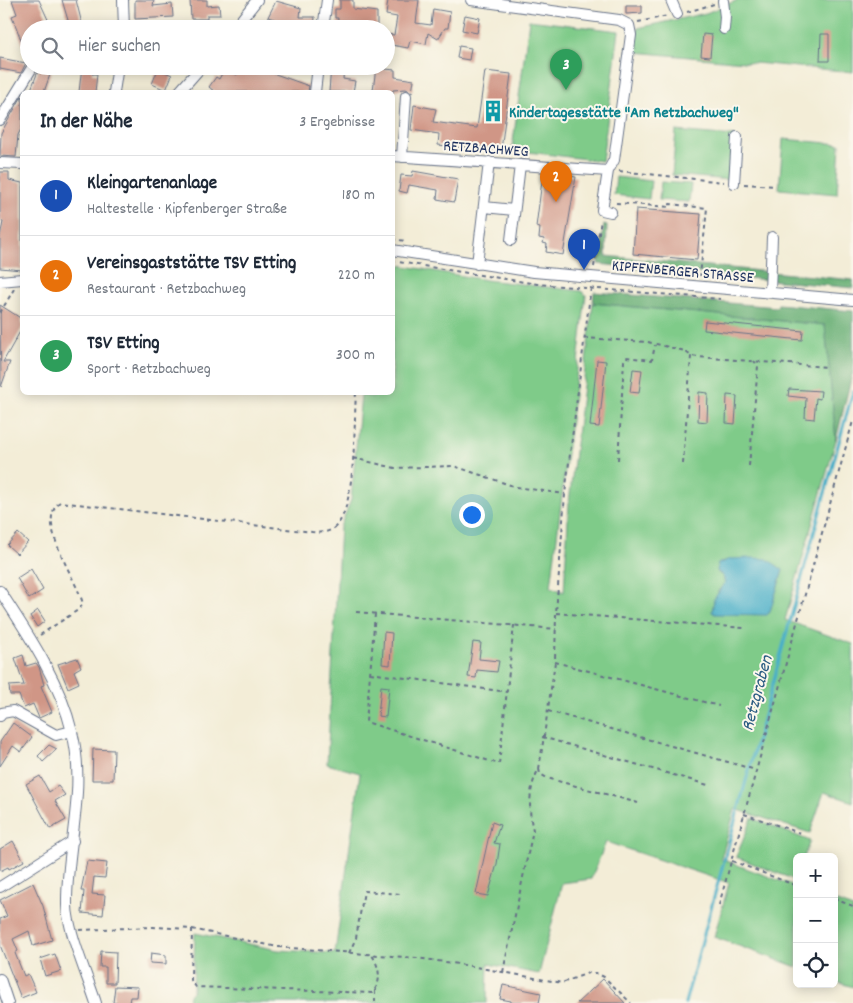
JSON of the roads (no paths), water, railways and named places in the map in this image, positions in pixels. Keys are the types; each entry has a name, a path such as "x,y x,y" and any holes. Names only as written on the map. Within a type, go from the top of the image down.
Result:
{"street":[{"path":"123,0 124,20"},
{"path":"241,20 256,0"},
{"path":"324,20 327,0"},
{"path":"471,0 527,4 619,20 629,25 631,35 614,160 608,171 606,208"},
{"path":"671,0 677,14"},
{"path":"722,1 725,16 724,29"},
{"path":"0,120 28,75"},
{"path":"114,90 117,75"},
{"path":"181,90 194,75"},
{"path":"315,90 317,75"},
{"path":"397,157 406,96"},
{"path":"734,183 738,137"},
{"name":"RETZBACHWEG","path":"397,157 608,171"},
{"path":"477,264 489,162"},
{"path":"0,163 20,164"},
{"path":"510,240 520,165"},
{"path":"484,207 514,210"},
{"path":"770,292 772,237"},
{"name":"KIPFENBERGER STRASSE","path":"395,250 477,264 592,277 853,300"},
{"path":"0,281 20,280"},
{"path":"0,591 32,640 55,685 72,731 78,789 67,908 72,930 96,1003"},
{"path":"0,716 2,712 14,711 56,735 72,731"},
{"path":"0,887 73,841"},
{"path":"0,979 8,1003"}],"water":[{"path":"730,559 767,559 783,570 770,611 767,615 715,614 712,612 714,599 725,583 723,576 717,571 718,564"}],"waterway":[{"name":"Retzgraben","path":"685,1003 853,391"}],"place":[{"name":"TSV Etting","path":"566,90"},
{"name":"Kindertagesstätte \"Am Retzbachweg\"","path":"493,111"},
{"name":"Vereinsgaststätte TSV Etting","path":"556,202"},
{"name":"Kleingartenanlage","path":"584,270"}]}
